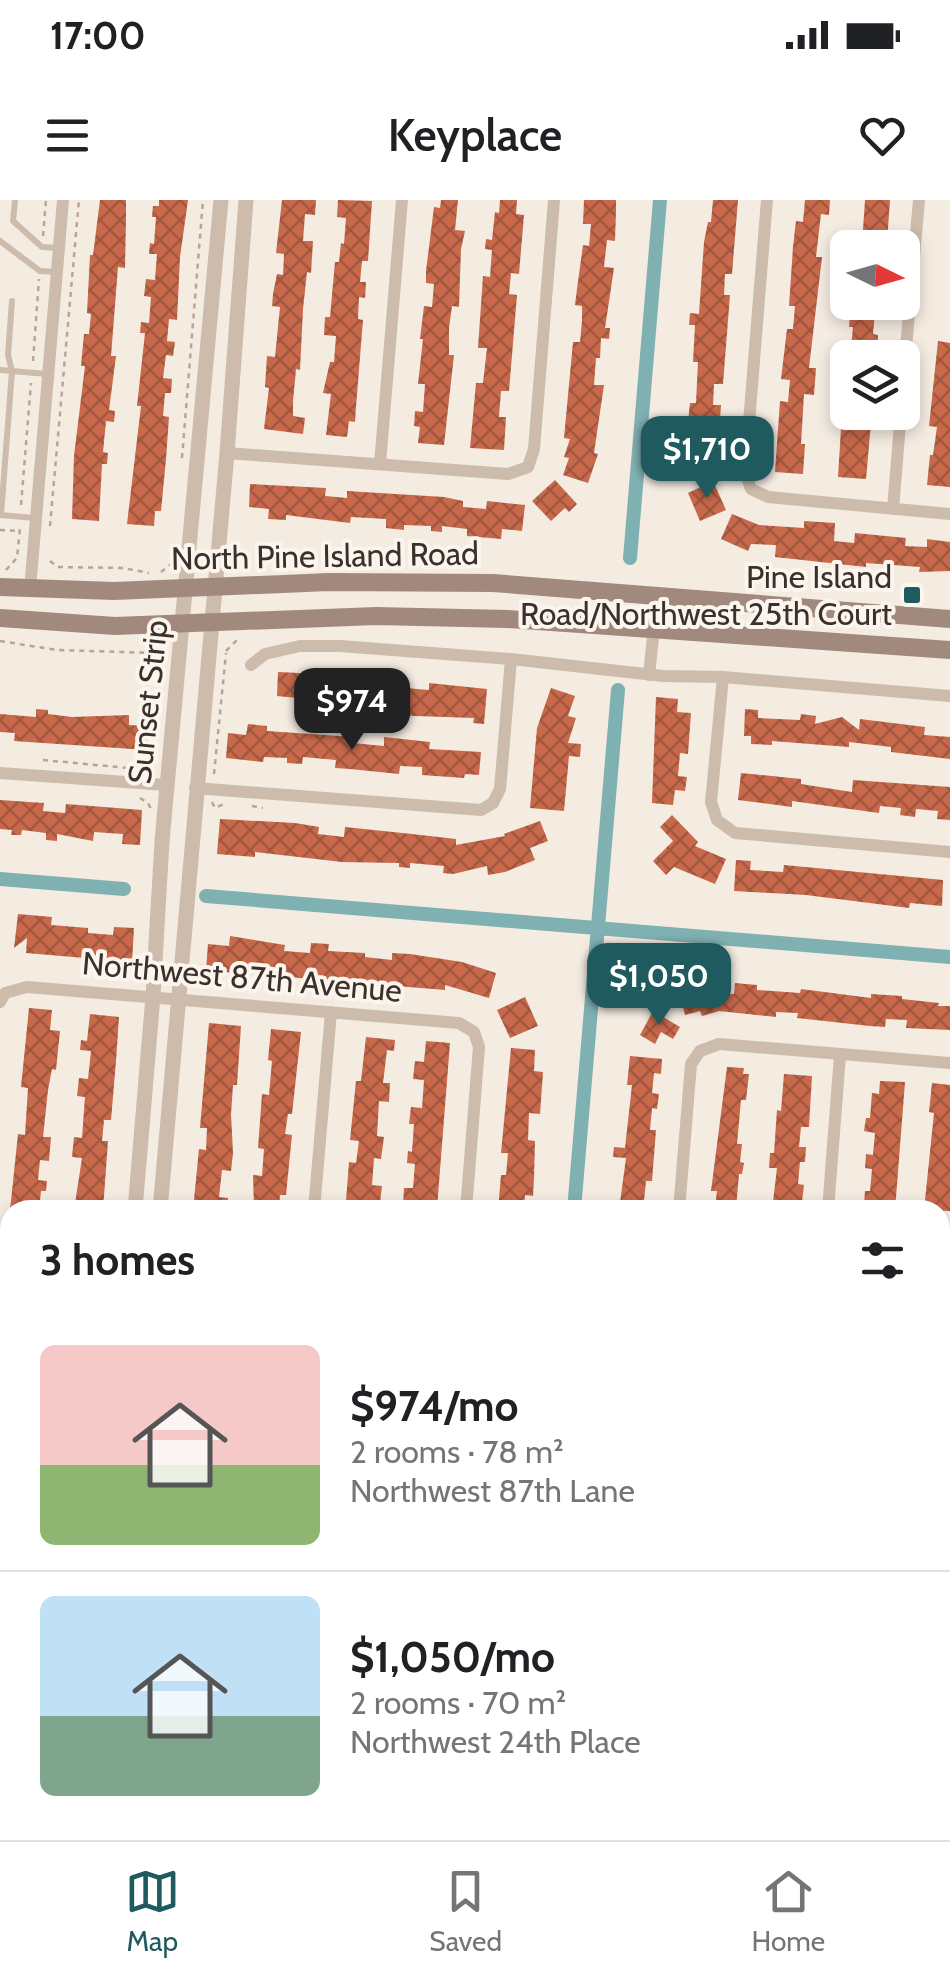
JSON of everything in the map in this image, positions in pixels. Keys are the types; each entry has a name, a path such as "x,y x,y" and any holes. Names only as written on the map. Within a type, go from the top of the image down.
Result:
{"main road":[{"name":"North Pine Island Road","path":"0,586 186,589 329,582 494,583 950,619"},
{"name":"North Pine Island Road","path":"0,618 115,626 376,616 507,619 950,650"}],"street":[{"path":"30,589 63,200"},
{"name":"Sunset Strip","path":"136,1200 167,785 220,200"},
{"name":"Sunset Strip","path":"161,1200 216,588 246,200"},
{"path":"380,464 402,200"},
{"path":"227,452 508,474 528,468 534,449 554,200"},
{"path":"767,200 745,472 751,490 768,497 950,514"},
{"path":"907,340 919,200"},
{"path":"892,509 899,430"},
{"path":"649,675 654,628 687,597"},
{"path":"252,665 265,654 300,646 511,659 649,675 723,677 950,696"},
{"path":"195,788 481,810 494,803 500,789 511,659"},
{"path":"723,677 712,802 716,820 735,833 950,852"},
{"path":"0,774 167,785"},
{"name":"Northwest 87th Avenue","path":"2,997 27,987 459,1023 474,1032 479,1047 467,1200"},
{"path":"315,1200 331,1012"},
{"path":"680,1200 692,1064 700,1051 718,1044 950,1064"},
{"path":"829,1200 840,1055"}],"lane":[{"path":"15,200 14,221 42,247 59,248"},
{"path":"0,242 40,271 57,272"},
{"path":"12,302 8,355 12,372 0,515 36,518"},
{"path":"0,370 48,374"}],"path":[{"path":"57,462 79,200"},
{"path":"180,474 203,200"},
{"path":"0,530 19,532"},
{"path":"171,564 174,552"},
{"path":"0,571 7,570 17,558"},
{"path":"50,562 58,567 124,568 155,575"},
{"path":"0,640 58,650 155,654"},
{"path":"226,652 212,802 215,808 226,803"},
{"path":"137,797 148,803 152,821"},
{"path":"244,806 263,808"}],"building":[{"path":"100,200 126,200 126,219 125,268 118,267 111,356 116,356 109,410 115,411 114,422 106,421 103,452 108,453 107,464 102,464 99,521 72,519 74,456 85,366 81,366 84,334 89,334 91,314 87,313 90,255"},
{"path":"159,200 188,200 177,320 169,319 167,341 175,342 173,356 166,355 163,378 172,379 171,393 165,393 163,416 169,417 166,459 161,511 155,511 154,526 127,524 141,406 137,406 145,333 140,333 141,322 149,323 151,297 144,296 146,279 155,280 157,254 149,254 150,243 154,244 153,206 159,206"},
{"path":"282,200 316,200 315,215 305,214 303,241 313,241 311,273 307,272 300,370 296,369 293,401 293,416 305,418 303,434 264,429 269,388 265,387 267,356 275,357 280,307 272,306 273,294 277,274 283,275 284,254 276,253"},
{"path":"338,200 372,201 368,261 362,261 360,282 366,282 365,298 359,297 358,319 363,320 355,422 349,421 347,437 326,435 331,394 323,393 330,362 334,362 336,336 324,335 325,317 330,317 335,262 339,262 341,243 344,244 346,218 337,217"},
{"path":"441,200 458,200 455,230 465,231 459,307 452,306 449,328 449,355 454,355 444,445 418,443 420,427 414,426 415,411 423,412 425,384 418,384 420,339 424,306 432,307 434,284 426,283 426,271 434,207 440,208"},
{"path":"500,200 517,200 516,214 524,215 519,274 511,273 509,294 517,295 509,391 501,391 499,417 506,417 504,450 470,448 476,383 483,383 487,348 478,348 483,276 490,277 492,250 485,249 486,239 492,240"},
{"path":"584,200 616,200 615,241 607,240 604,267 614,268 605,328 610,328 609,339 601,338 594,385 604,385 594,453 598,454 588,483 563,475 569,458 564,457 570,439 564,438 573,342 580,342 582,321 582,306 575,305 583,245 589,246 591,224 583,224"},
{"path":"713,200 738,200 732,274 725,274 724,295 730,295 723,384 714,384 713,405 721,405 720,420 712,419 708,456 717,457 715,473 686,470 694,431 687,431 690,403 696,403 698,362 693,362 695,325 689,325 690,313 699,314 704,242"},
{"path":"805,200 830,200 829,215 821,214 816,257 822,257 809,368 816,368 814,395 804,394 803,474 775,472 780,401 788,402 790,380 781,379 787,329 793,329 795,306 789,306 793,247 796,221 803,222"},
{"path":"865,200 890,200 888,230 863,230"},
{"path":"850,320 874,320 873,334 878,335 878,340 852,340 853,327 849,327"},
{"path":"938,341 950,343 950,487 927,485 937,427 929,426"},
{"path":"841,430 870,430 866,479 838,477"},
{"path":"555,480 577,504 569,512 565,508 551,521 532,501"},
{"path":"713,481 726,510 700,521 688,493"},
{"path":"250,484 326,488 325,496 347,498 347,491 444,497 463,501 463,507 486,509 487,501 525,505 522,531 502,529 501,539 467,536 467,529 442,526 442,532 431,531 431,526 386,528 386,519 351,517 350,523 286,515 286,520 268,519 269,509 249,507"},
{"path":"732,514 759,525 804,528 804,521 835,523 834,541 854,543 855,533 906,538 905,546 927,547 927,539 950,542 950,571 919,572 920,567 866,563 866,567 775,557 776,545 751,544 748,551 721,539"},
{"path":"278,672 362,676 407,682 406,688 429,690 429,683 487,689 484,724 473,723 474,718 386,715 386,705 360,703 359,712 341,711 342,701 315,699 314,709 296,708 297,698 277,696"},
{"path":"551,688 575,696 568,716 576,718 568,743 581,744 580,757 569,756 564,811 530,808 537,728"},
{"path":"656,697 678,699 677,712 691,713 688,754 680,753 678,776 687,777 685,791 675,790 673,805 652,803"},
{"path":"36,709 72,717 129,715 129,725 149,726 147,750 14,741 15,733 0,732 0,714 36,717"},
{"path":"745,709 758,710 758,718 800,720 801,714 816,716 815,724 842,717 859,730 860,719 925,727 924,735 950,737 950,759 849,742 849,747 772,741 772,745 751,744 751,736 744,736"},
{"path":"248,724 267,726 267,731 354,737 353,743 384,746 384,737 430,742 429,749 481,752 479,775 422,775 422,767 400,766 399,774 335,768 336,760 303,757 302,764 287,763 287,758 264,757 263,762 226,758 228,733 246,735"},
{"path":"741,773 801,779 801,784 852,792 853,780 950,787 950,820 937,819 938,811 916,809 915,817 900,815 901,808 880,806 879,813 792,801 792,807 738,800"},
{"path":"0,800 44,803 43,811 65,813 66,804 142,810 140,845 122,844 123,834 94,832 93,841 57,834 57,841 46,840 46,833 22,830 21,835 11,835 12,830 0,829"},
{"path":"672,815 698,842 695,846 726,859 715,884 674,867 666,875 653,861 673,841 660,827"},
{"path":"220,819 295,823 319,827 318,834 344,837 345,827 412,834 456,839 456,845 505,836 540,821 548,841 530,848 535,860 505,872 488,875 487,866 453,874 443,873 444,866 410,863 410,868 399,867 399,863 342,862 255,852 255,857 217,854"},
{"path":"736,860 751,861 750,870 783,872 784,865 943,880 942,906 910,903 909,908 734,891"},
{"path":"18,914 52,917 51,925 88,928 88,933 113,935 114,927 134,928 132,962 26,953 27,938 14,948"},
{"path":"230,936 285,945 284,951 310,953 311,943 329,944 328,951 365,953 365,957 392,960 392,953 410,954 462,962 496,973 489,998 445,985 445,990 266,975 267,970 245,968 244,974 206,970 208,944 229,946"},
{"path":"735,983 757,985 757,990 800,993 801,989 871,998 871,994 902,996 939,1003 938,1006 950,1006 950,1030 906,1028 907,1020 886,1019 885,1027 797,1018 798,1013 776,1012 776,1017 719,1011 702,1016 700,1011 685,1015 681,1000 688,998 687,991 699,988 701,993 734,994"},
{"path":"525,997 538,1026 510,1038 497,1010"},
{"path":"29,1008 52,1010 50,1030 60,1031 56,1070 52,1069 48,1090 43,1137 51,1137 49,1161 40,1160 38,1180 47,1181 40,1200 11,1200 18,1134 25,1135 28,1088 21,1087"},
{"path":"653,1011 680,1027 673,1039 661,1032 655,1044 640,1035"},
{"path":"90,1014 119,1017 111,1120 104,1120 102,1141 108,1141 104,1200 76,1200 82,1158 72,1157 74,1137 82,1138 85,1097 77,1096 79,1078 88,1079 91,1051 80,1050 81,1040 87,1041"},
{"path":"209,1023 241,1026 231,1114 231,1171 222,1170 219,1197 228,1200 194,1200 199,1149 206,1150 207,1128 200,1128"},
{"path":"271,1029 301,1032 292,1114 288,1114 285,1134 292,1135 286,1195 280,1195 280,1200 254,1200 253,1175 262,1176 264,1149 258,1148 262,1094 269,1095 272,1061 268,1060"},
{"path":"366,1037 395,1040 394,1051 387,1050 383,1083 390,1083 389,1102 379,1101 377,1136 384,1137 381,1159 374,1158 372,1185 382,1186 380,1200 346,1200 349,1162 356,1163 359,1141 350,1140 356,1081 361,1081"},
{"path":"426,1041 450,1043 438,1200 403,1200 404,1188 413,1188 415,1164 407,1163 414,1124 409,1124 411,1107 422,1108 424,1080 413,1079 415,1061 424,1062"},
{"path":"511,1048 535,1050 534,1071 543,1072 540,1114 529,1113 528,1140 535,1141 533,1196 525,1195 525,1200 499,1200 508,1153 501,1153"},
{"path":"630,1056 662,1059 661,1074 654,1073 652,1093 659,1094 657,1109 652,1108 650,1130 656,1130 652,1181 646,1181 644,1200 620,1200 626,1158 613,1157 614,1147 625,1148 632,1085 627,1085"},
{"path":"727,1067 744,1068 743,1074 749,1074 746,1100 741,1100 737,1144 742,1144 740,1162 744,1163 737,1200 716,1200 717,1191 711,1191"},
{"path":"784,1074 812,1076 809,1127 801,1127 799,1147 806,1147 798,1184 804,1185 802,1200 773,1200 777,1168 769,1168 770,1153 774,1153 777,1110 781,1111"},
{"path":"880,1081 905,1082 896,1200 864,1200 865,1191 870,1191 872,1169 865,1168 866,1154 873,1155 875,1133 864,1131 866,1118 870,1118 872,1093 879,1094"},
{"path":"932,1083 950,1085 950,1200 925,1200 934,1113 929,1112"}],"waterway":[{"path":"630,558 660,200"},
{"path":"575,1200 618,690"},
{"path":"0,879 124,889"},
{"path":"206,896 950,957"}],"place":[{"name":"Pine Island Road/Northwest 25th Court","path":"912,595"}]}
